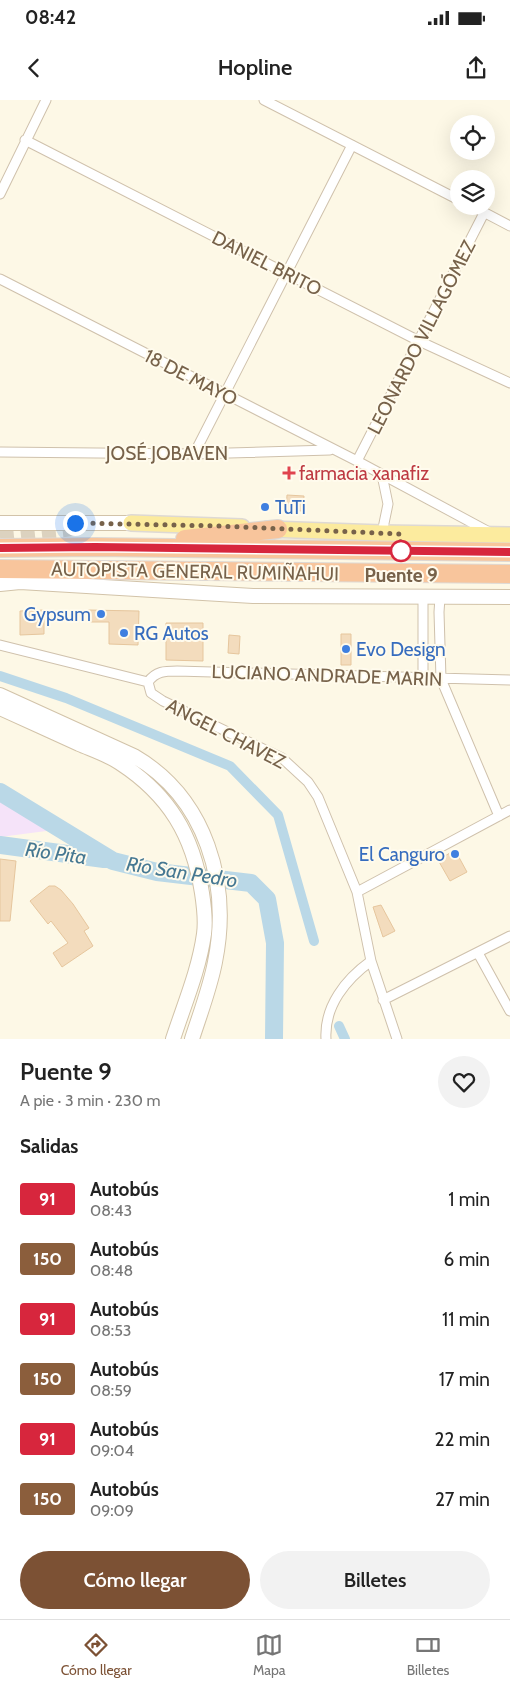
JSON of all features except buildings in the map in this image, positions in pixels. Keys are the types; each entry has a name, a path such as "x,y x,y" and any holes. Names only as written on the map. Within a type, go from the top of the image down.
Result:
{"highway":[{"path":"95,547 278,529"},
{"name":"AUTOPISTA GENERAL RUMIÑAHUI","path":"0,548 95,547 510,552"},
{"name":"AUTOPISTA GENERAL RUMIÑAHUI","path":"0,569 510,574"}],"main road":[{"path":"0,523 125,524 382,533 510,535"},
{"path":"0,584 20,582 253,596 510,597"},
{"path":"0,695 148,764 183,797 195,816 216,871 219,908 215,961 192,1039"},
{"path":"0,708 125,766 146,780 170,808 187,837 199,875 205,912 205,932 200,958 173,1039"}],"street":[{"path":"0,194 46,100"},
{"path":"264,100 450,195"},
{"name":"DANIEL BRITO","path":"25,140 419,341 510,383"},
{"path":"194,454 352,145"},
{"name":"LEONARDO VILLAGÓMEZ","path":"358,461 483,215"},
{"path":"488,215 510,226"},
{"name":"18 DE MAYO","path":"0,279 333,450 358,461 493,534"},
{"name":"JOSÉ JOBAVEN","path":"0,452 194,454 333,450"},
{"path":"382,475 388,504 382,533"},
{"path":"423,597 423,678"},
{"path":"440,598 441,679 499,816"},
{"name":"ANGEL CHAVEZ","path":"0,645 148,682 151,693 163,701 282,758 297,770 318,797 357,892 371,961 397,1039"},
{"name":"LUCIANO ANDRADE MARIN","path":"148,682 153,675 158,673 177,671 510,680"},
{"path":"357,892 510,810"},
{"path":"383,1000 510,936"},
{"path":"478,953 510,1011"},
{"path":"326,1039 325,1024 336,998 350,979 371,961"}],"shaded area":[{"path":"0,795 51,822 54,830 0,837"}],"waterway":[{"path":"0,676 66,698 230,766 278,815 314,941"},
{"name":"Río San Pedro","path":"0,792 113,861 157,872 251,883 267,899 275,943 274,1039"},
{"name":"Río Pita","path":"0,845 104,859"},
{"path":"339,1026 345,1039"}],"tunnel":[{"path":"0,537 83,528"}],"bus line":[{"name":"91","path":"0,548 95,547 510,552"}],"place":[{"name":"farmacia xanafiz","path":"289,473"},
{"name":"TuTi","path":"265,507"},
{"name":"Puente 9","path":"401,551"},
{"name":"Gypsum","path":"101,614"},
{"name":"RG Autos","path":"124,633"},
{"name":"Evo Design","path":"346,649"},
{"name":"El Canguro","path":"455,854"}],"route":[{"path":"75,523 132,523 400,534 401,551"}]}
